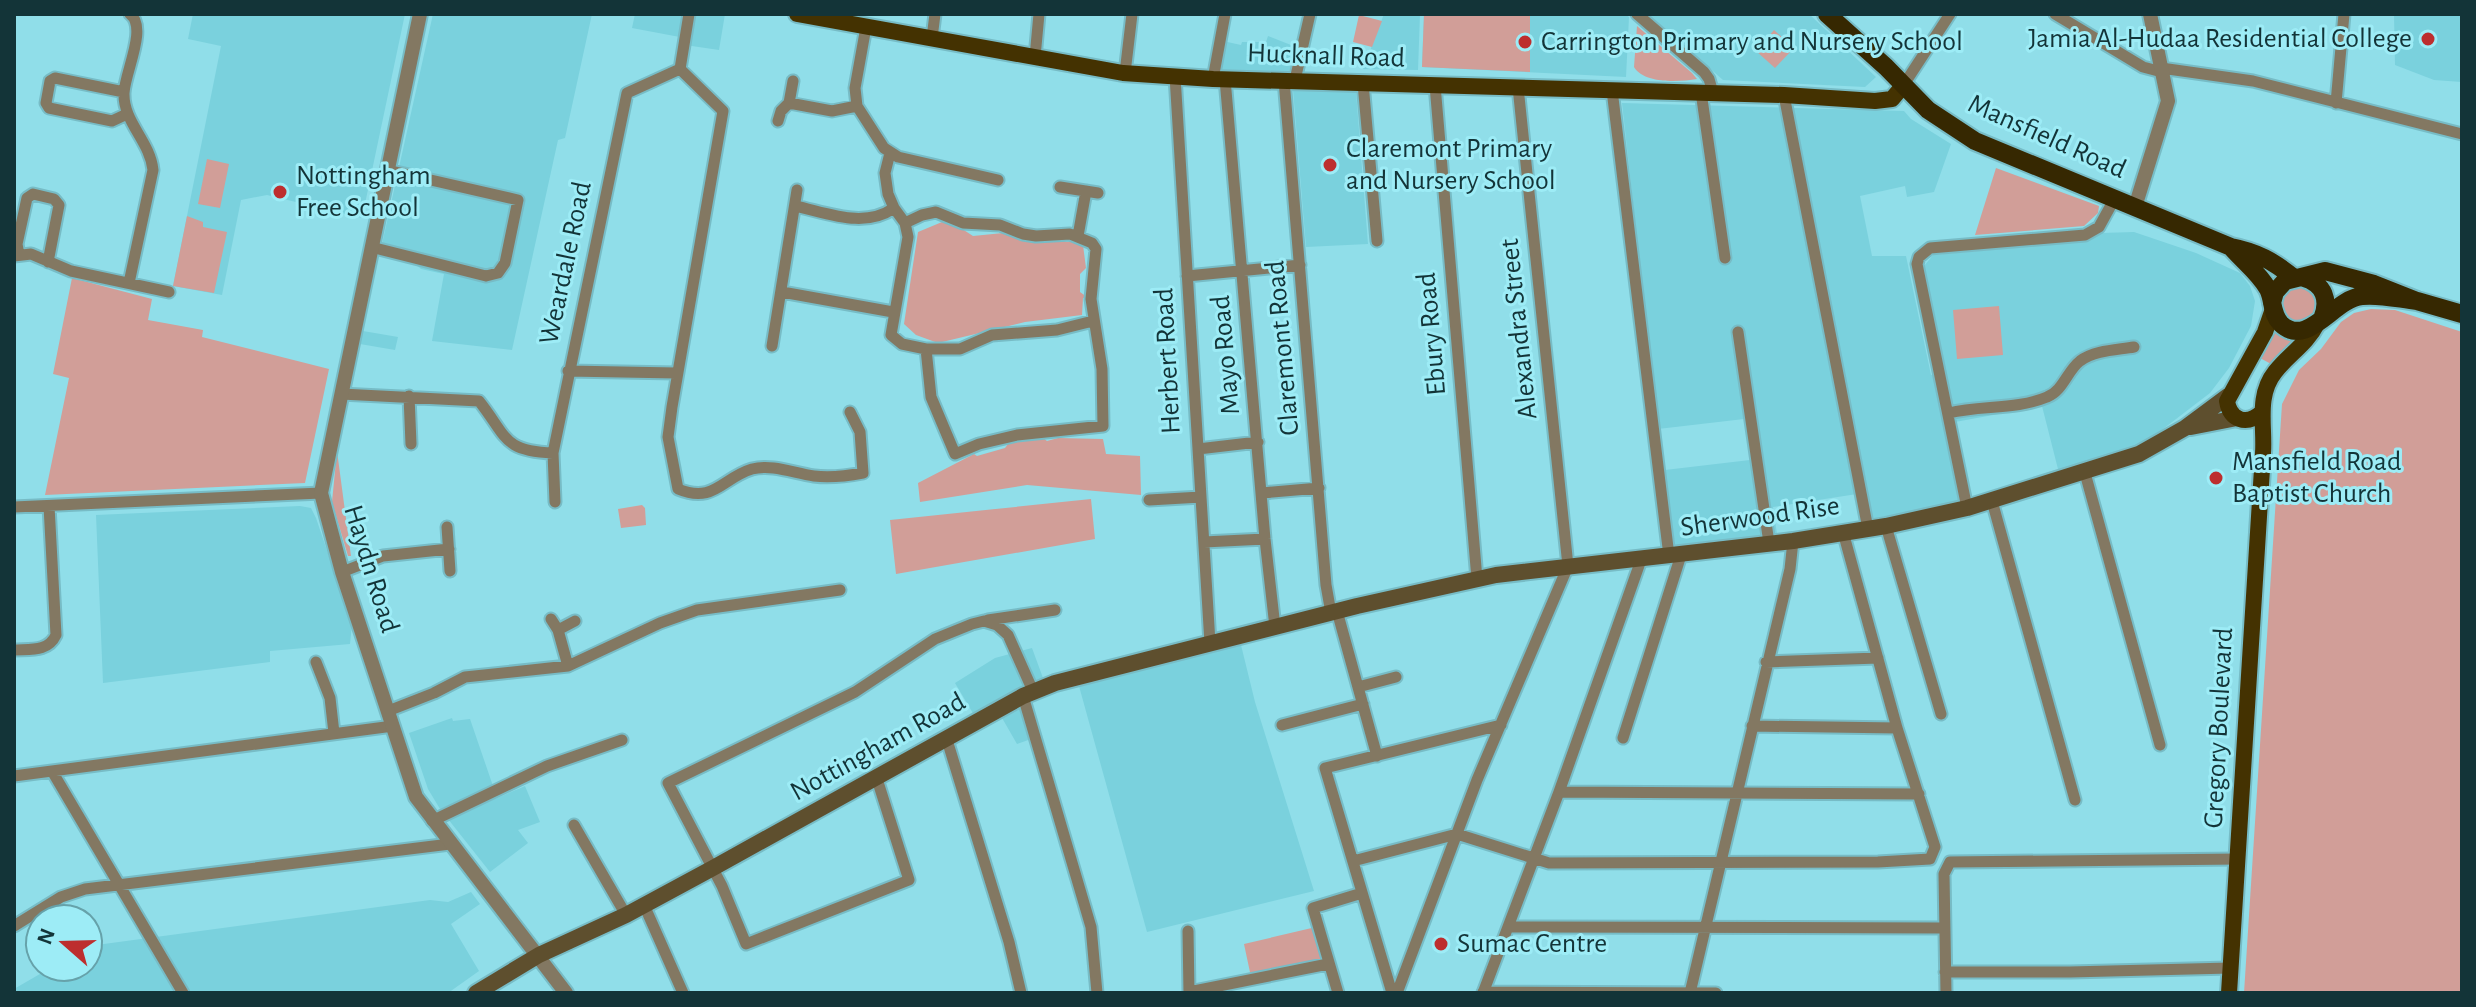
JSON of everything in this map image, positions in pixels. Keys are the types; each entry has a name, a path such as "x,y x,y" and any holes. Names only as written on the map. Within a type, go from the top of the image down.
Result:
{"highway":[{"name":"Mansfield Road","path":"1827,14 1898,93 1953,128 1997,152 2231,247 2253,252 2299,278 2315,282 2325,295 2326,309 2319,322 2303,331 2290,329 2278,321 2261,280 2231,247"},
{"path":"2273,306 2278,287 2325,271 2462,314"},
{"path":"2319,322 2345,300 2361,296 2417,301"}],"main road":[{"name":"Hucknall Road","path":"797,14 1125,73 1219,79 1860,98 1882,88 1898,93"},
{"path":"2231,391 2265,332 2273,306"},
{"path":"2252,412 2273,375 2307,341 2319,322"},
{"path":"2231,391 2244,383 2254,385 2252,412"},
{"name":"Sherwood Rise","path":"1334,612 1477,579 1793,541 1886,526 1967,508 2139,454 2185,428 2231,391"},
{"name":"Gregory Boulevard","path":"2229,993 2264,437 2252,412 2229,411 2231,391"},
{"name":"Sherwood Rise","path":"2185,428 2252,412"},
{"name":"Nottingham Road","path":"476,993 539,955 626,915 1028,694 1072,678 1334,612"}],"street":[{"name":"Haydn Road","path":"420,14 321,493 342,572 412,789 432,821 566,993"},
{"path":"689,14 680,69 723,111 676,373 668,437 678,489 705,494 759,468 814,476 844,477 863,473 860,432 850,412"},
{"path":"932,38 935,14"},
{"path":"1035,57 1039,14"},
{"path":"1125,73 1132,14"},
{"name":"Mayo Road","path":"1225,14 1219,79 1243,271 1275,627"},
{"name":"Claremont Road","path":"1310,14 1290,80 1300,265 1319,488 1334,612 1377,756"},
{"path":"1898,93 1950,14"},
{"path":"2055,14 2143,67 2253,81 2462,134"},
{"path":"2135,207 2167,108 2168,94 2150,14"},
{"path":"2336,103 2344,14"},
{"path":"1640,15 1709,79 1707,92 1725,258"},
{"path":"129,283 153,170 148,148 127,114 124,92 138,31 136,16"},
{"path":"866,27 855,88 857,106 870,129 890,153 998,180"},
{"name":"Weardale Road","path":"555,502 553,453 627,93 680,69"},
{"name":"Herbert Road","path":"1175,76 1210,643"},
{"path":"124,92 55,78 50,81 46,103 49,108 112,121 127,114"},
{"path":"778,121 781,111 789,103 793,81"},
{"path":"1363,83 1377,241"},
{"name":"Ebury Road","path":"1435,85 1477,579"},
{"name":"Alexandra Street","path":"1518,87 1568,566"},
{"path":"1612,90 1675,556 1623,738"},
{"path":"1784,95 1868,529"},
{"path":"789,103 832,111 857,106"},
{"path":"890,153 885,173 888,194 905,223 908,237 893,312 891,335 895,341 926,349 960,349 992,335 1057,330 1093,321"},
{"path":"371,247 486,276 498,273 505,263 518,200 387,170"},
{"path":"1060,187 1092,192 1078,236"},
{"path":"772,346 797,190"},
{"path":"48,262 59,205 54,199 33,194 27,198 16,256 31,254 48,262 71,271 169,292"},
{"path":"1967,508 1917,264 1919,257 1930,248 2085,235 2099,227 2115,198"},
{"path":"795,206 863,220 875,219 894,208"},
{"path":"905,223 936,212 963,223 1000,225 1023,234 1078,236 1092,243 1096,249 1091,299 1102,369 1103,426 1017,435 979,444 955,454 931,397 926,349"},
{"path":"1187,276 1300,265"},
{"path":"783,286 893,312"},
{"path":"1738,332 1769,543"},
{"path":"1949,413 1968,408 1996,408 2047,397 2058,389 2082,360 2093,354 2134,347"},
{"path":"568,371 676,373"},
{"path":"341,394 479,401 514,447 528,452 553,453"},
{"path":"409,396 411,444"},
{"path":"1198,449 1258,442"},
{"path":"2085,473 2160,745"},
{"path":"1262,493 1319,488"},
{"path":"14,507 321,493"},
{"path":"1149,500 1201,497"},
{"path":"1992,501 2075,800"},
{"path":"14,650 42,648 52,643 56,635 49,506"},
{"path":"1886,526 1941,714"},
{"path":"447,527 450,571"},
{"path":"1353,861 1457,834 1549,863 1926,861 1935,853 1935,847 1897,728 1843,532"},
{"path":"1204,542 1265,539"},
{"path":"1690,993 1790,569 1793,541"},
{"path":"342,572 383,556 449,549"},
{"path":"1641,560 1559,792 1483,992 1716,993"},
{"path":"1394,993 1481,771 1568,566"},
{"path":"388,711 465,677 568,666 679,615 739,603 804,602 840,590"},
{"path":"877,779 909,880 746,944 713,868 668,783 855,692 935,639 984,621 1055,610"},
{"path":"551,619 558,630 568,666"},
{"path":"558,630 575,621"},
{"path":"984,621 997,625 1008,635 1028,694 1091,927 1093,992"},
{"path":"1766,662 1878,658"},
{"path":"316,662 330,698 334,733"},
{"path":"1358,687 1396,677"},
{"path":"1282,725 1363,704"},
{"path":"1394,993 1325,768 1501,725"},
{"path":"14,776 393,726"},
{"path":"1752,726 1897,728"},
{"path":"947,740 1009,942 1021,993"},
{"path":"432,821 534,772 624,741"},
{"path":"52,771 183,993"},
{"path":"1559,792 1919,794"},
{"path":"574,825 626,915"},
{"path":"14,926 61,897 85,889 450,844"},
{"path":"1936,993 1946,993 1944,874 1950,862 2238,859"},
{"path":"1338,993 1313,908 1362,893"},
{"path":"644,905 683,993"},
{"path":"1508,927 1944,928"},
{"path":"1188,931 1189,992 1328,964"},
{"path":"1945,972 2230,968"}],"shaded area":[{"path":"193,14 405,14 362,218 267,195 241,200 222,295 173,286 221,46 188,39"},
{"path":"433,14 592,14 565,138 558,140 512,350 432,341 444,274 421,269 412,261 380,253"},
{"path":"635,14 725,14 719,50 685,45 685,38 632,28"},
{"path":"1384,14 1420,14 1418,70 1363,69"},
{"name":"Carrington Primary and Nursery School","path":"1424,14 1625,14 1629,17 1626,77 1422,67"},
{"path":"1424,14 1530,14 1530,72 1422,67"},
{"path":"1809,14 1876,77 1865,87 1723,80 1650,16"},
{"name":"Jamia Al-Hudaa Residential College","path":"2394,14 2462,14 2462,82 2434,80 2395,65"},
{"path":"1359,15 1382,21 1372,47 1353,42"},
{"path":"1637,26 1697,79 1662,80 1639,73 1634,67"},
{"path":"1774,30 1794,48 1775,68 1756,51"},
{"path":"1268,36 1296,47 1289,72 1218,70 1223,41 1241,45 1242,42 1266,42"},
{"name":"Claremont Primary and Nursery School","path":"1293,90 1356,92 1368,244 1306,247"},
{"path":"1622,103 1904,111 1911,119 1951,144 1934,192 1907,197 1905,186 1860,196 1872,256 1906,256 1931,375 1945,369 1924,266 1933,255 2079,242 2101,233 2134,232 2196,253 2240,273 2250,286 2255,301 2251,326 2229,368 2210,393 2146,442 2122,453 2059,473 2042,406 1955,422 1971,499 1910,515 1863,522 1857,494 1773,507 1777,534 1675,546 1665,470 1750,460 1744,419 1658,429"},
{"path":"207,159 229,164 220,208 198,204"},
{"path":"1996,168 2099,206 2098,213 2084,226 1975,235"},
{"path":"187,216 203,222 203,227 227,232 214,293 173,286"},
{"path":"942,222 956,225 973,236 1003,233 1026,240 1043,241 1045,237 1067,242 1078,240 1083,245 1086,268 1080,274 1080,292 1087,297 1083,298 1082,315 1025,322 938,343 916,335 904,324 918,232"},
{"path":"72,278 152,299 148,320 203,330 202,337 329,369 305,483 45,495 69,378 53,374"},
{"path":"2294,283 2315,290 2318,313 2303,325 2282,317 2279,296"},
{"path":"1999,306 2003,355 1957,359 1953,310"},
{"path":"2371,309 2395,310 2462,332 2462,993 2244,993 2282,404 2299,370 2321,349 2341,322 2354,313"},
{"path":"2275,327 2300,338 2271,364 2260,358"},
{"path":"363,331 398,337 395,350 360,344"},
{"path":"1033,438 1047,441 1058,438 1103,439 1106,454 1140,456 1141,495 1027,485 920,502 918,483 974,454 977,456"},
{"path":"337,451 351,556 348,556 332,502"},
{"path":"1091,499 1095,539 896,574 890,520"},
{"path":"642,505 646,525 621,528 618,509"},
{"path":"311,508 316,518 352,624 350,644 270,651 270,662 103,683 96,515"},
{"path":"1241,645 1255,702 1314,891 1147,932 1079,686"},
{"path":"1032,648 1043,678 1016,692 1031,739 1017,744 994,704 974,715 955,683 995,658"},
{"path":"452,718 453,721 470,719 493,786 440,809 428,789 409,733"},
{"path":"525,786 540,822 518,830 528,843 490,872 448,819"},
{"path":"471,892 480,904 451,924 479,971 448,993 14,993 14,989 24,983 104,983 104,944 430,900 448,902"},
{"path":"1316,927 1326,961 1251,977 1244,944"}],"place":[{"name":"Jamia Al-Hudaa Residential College","path":"2428,39"},
{"name":"Carrington Primary and Nursery School","path":"1525,42"},
{"name":"Claremont Primary and Nursery School","path":"1330,165"},
{"name":"Nottingham Free School","path":"280,192"},
{"name":"Mansfield Road Baptist Church","path":"2216,478"},
{"name":"Sumac Centre","path":"1441,944"}]}
